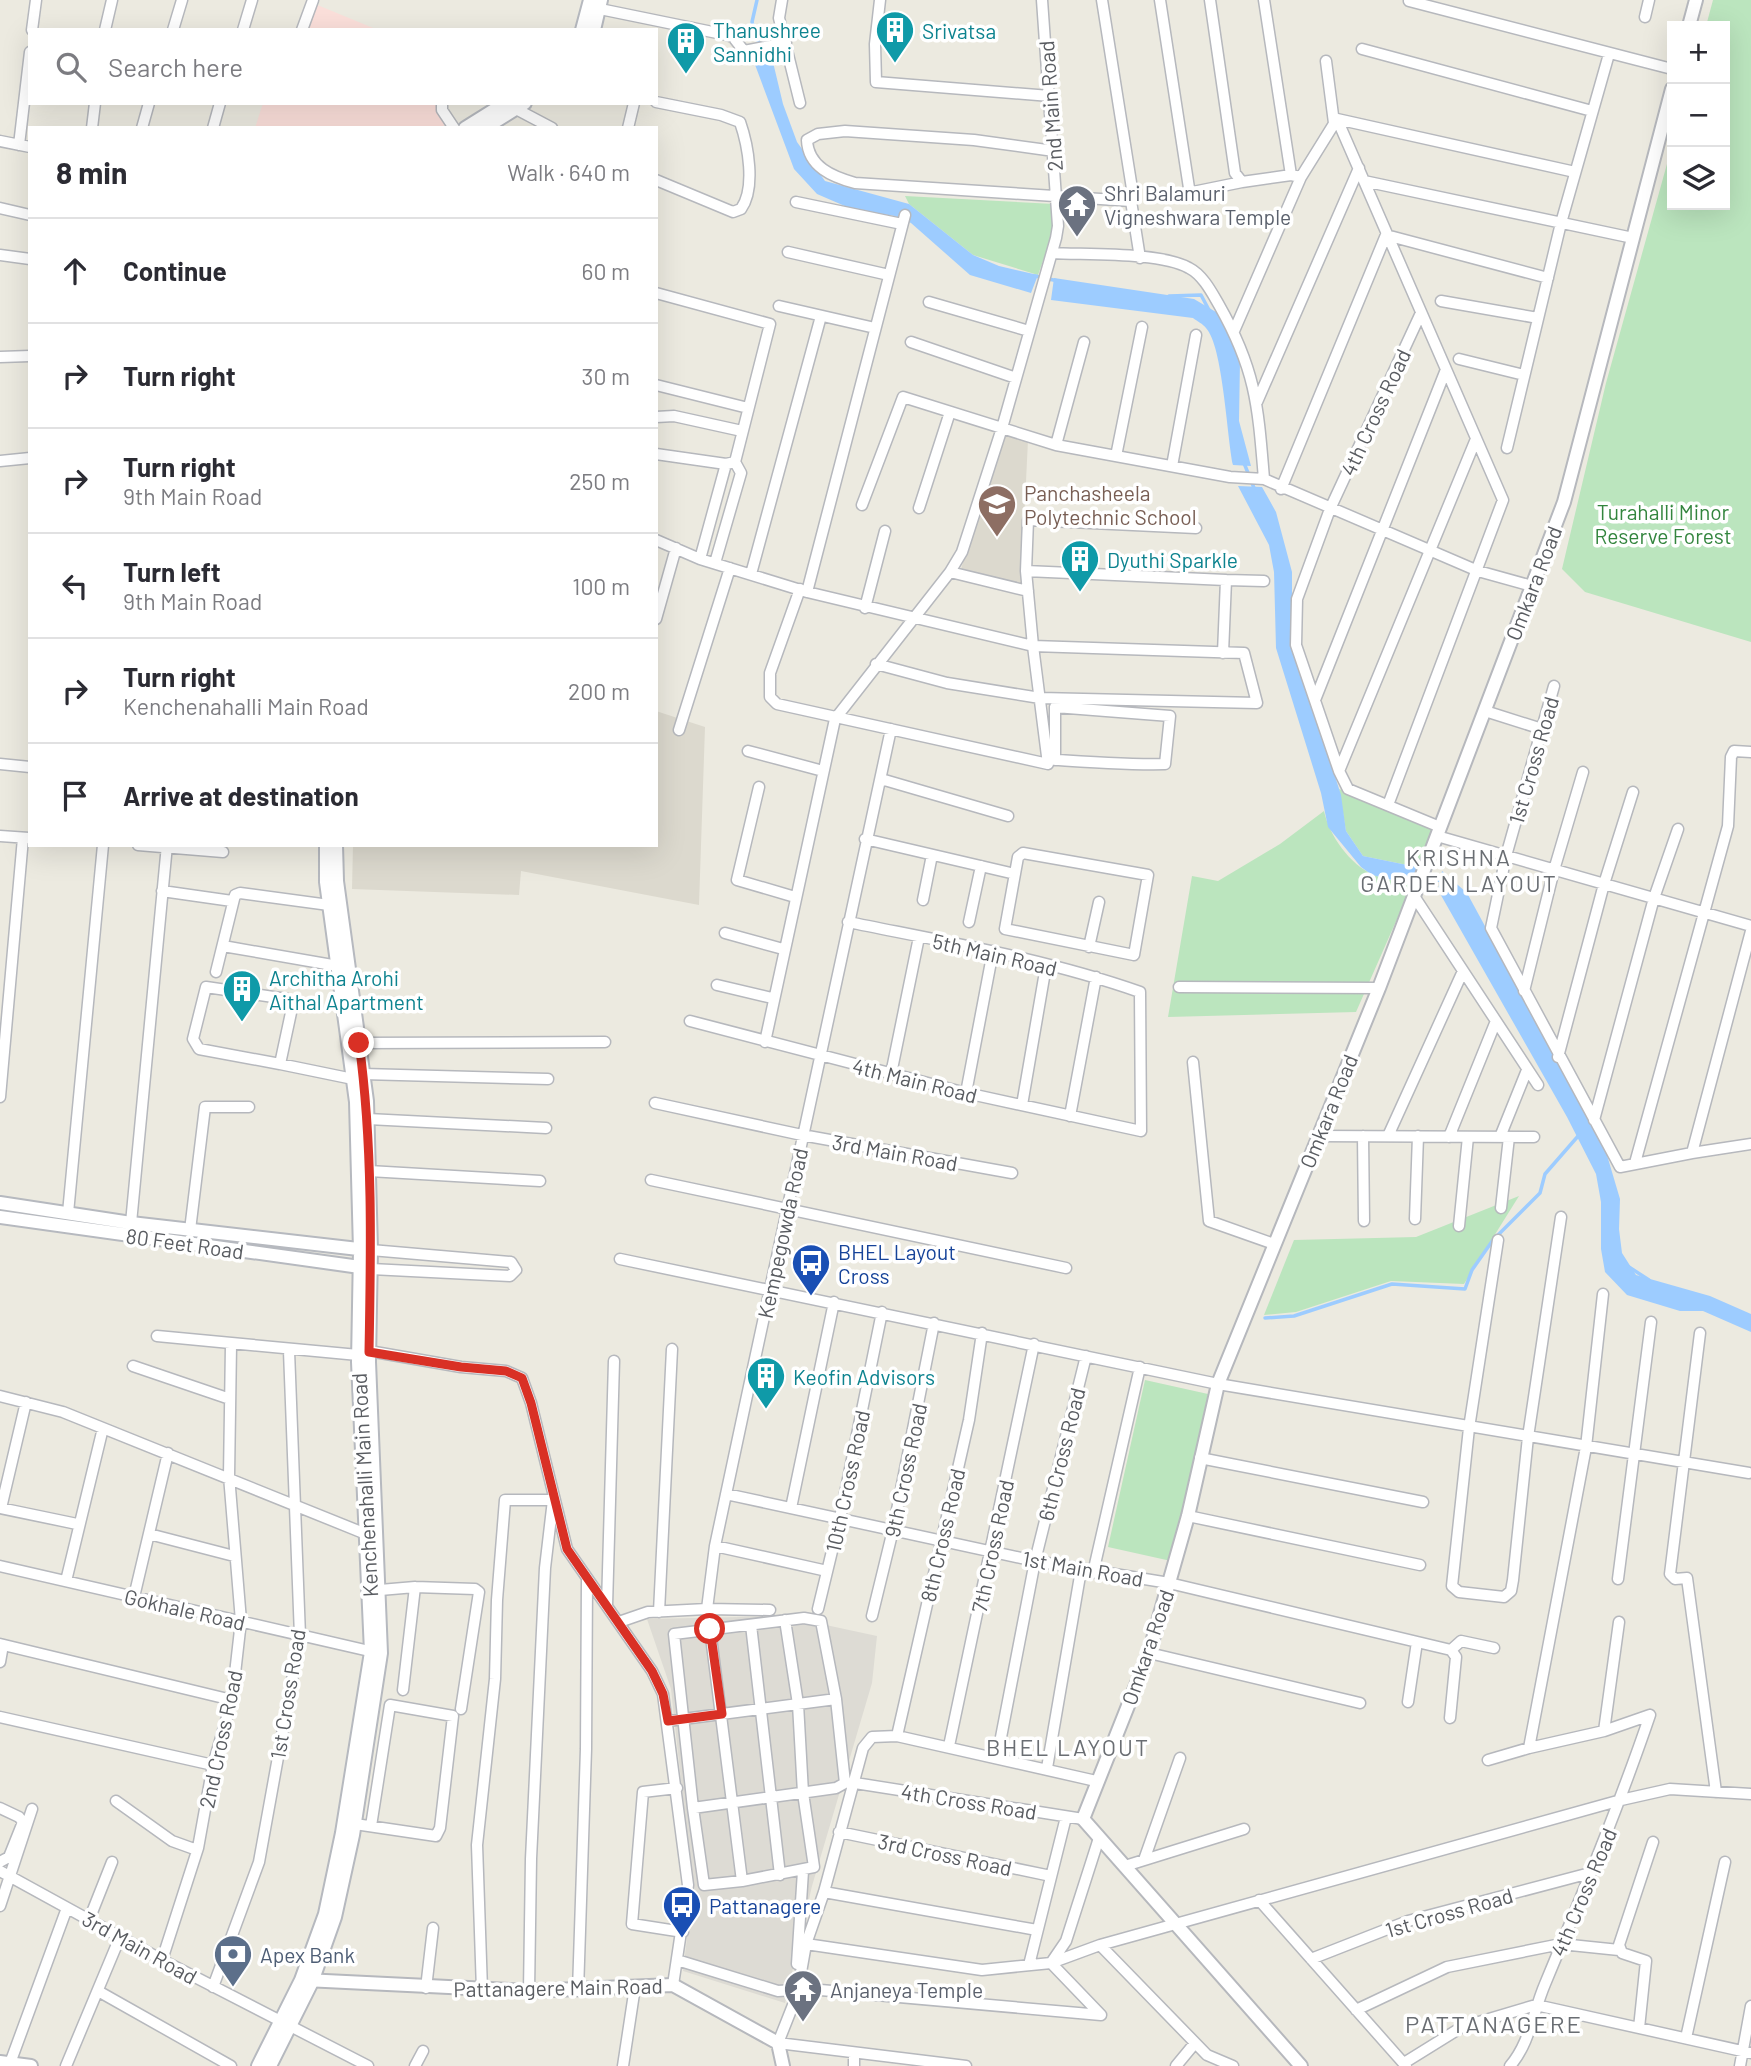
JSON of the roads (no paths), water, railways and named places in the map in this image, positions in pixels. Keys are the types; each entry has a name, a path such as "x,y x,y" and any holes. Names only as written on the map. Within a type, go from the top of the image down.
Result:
{"main road":[{"path":"1690,21 1696,0"},
{"path":"583,28 597,3"},
{"path":"594,28 597,3"},
{"path":"469,126 515,105"},
{"path":"488,126 515,105"},
{"name":"Omkara Road","path":"1083,1819 1149,1653 1188,1516 1218,1384 1379,988 1564,502 1667,108"},
{"name":"Kenchenahalli Main Road","path":"326,847 329,905 338,966 368,1119 369,1171 365,1250"},
{"name":"Kenchenahalli Main Road","path":"307,1981 334,1875 376,1652 366,1534 363,1353 365,1250 359,1043 337,881 337,847"},
{"name":"80 Feet Road","path":"0,1203 131,1223 365,1250"},
{"name":"80 Feet Road","path":"0,1217 365,1268"},
{"name":"Kenchenahalli Main Road","path":"270,2066 285,2025 335,1917 355,1824 376,1652 380,1590 363,1353"},
{"path":"1083,1819 1301,2066"},
{"name":"Pattanagere Main Road","path":"307,1981 529,1991 673,1985 778,2043"},
{"name":"Kenchenahalli Main Road","path":"258,2066 285,2025"},
{"path":"778,2043 783,2066"},
{"path":"6,2064 31,2066"}],"street":[{"path":"32,28 36,0"},
{"path":"105,28 112,0"},
{"path":"174,28 182,0"},
{"path":"244,28 252,0"},
{"path":"303,28 313,0"},
{"path":"782,0 778,9 800,103"},
{"path":"880,0 875,44 876,82 1050,96"},
{"name":"2nd Main Road","path":"835,719 950,572 962,552 1002,428 1047,273 1058,226 1042,0"},
{"path":"1102,0 1133,195 1131,201 1140,258"},
{"path":"1160,0 1189,188 1193,191 1296,176"},
{"path":"1210,0 1235,173 1242,182"},
{"path":"1264,0 1296,176"},
{"path":"1644,17 1649,0"},
{"path":"1409,1 1667,68"},
{"path":"597,3 727,35 733,37 744,51 786,43"},
{"path":"1362,49 1592,111"},
{"path":"1507,448 1562,223 1609,54"},
{"path":"1326,61 1336,121 1503,500 1388,805"},
{"path":"0,141 24,146 28,83"},
{"path":"658,102 720,115 740,122 744,136 748,191 741,209 733,212 658,181"},
{"path":"92,126 95,105"},
{"path":"143,126 148,105"},
{"path":"214,126 219,105"},
{"path":"442,105 442,110 453,126"},
{"path":"515,105 549,126"},
{"path":"628,126 634,105"},
{"path":"1234,331 1296,176 1336,121"},
{"path":"1336,121 1576,172"},
{"path":"1054,150 974,140 845,131 818,134 807,140 813,158 828,175 855,183 1131,201"},
{"path":"1257,403 1359,168"},
{"path":"1364,181 1633,238"},
{"path":"796,202 904,219 803,591 770,673 770,697 777,704 835,719 1048,764 1051,759 1055,706 1170,716 1165,764 1051,759"},
{"path":"0,208 28,215"},
{"path":"1386,234 1548,278"},
{"path":"1281,489 1386,234"},
{"path":"788,252 889,275"},
{"path":"1052,253 1140,258 1190,268 1208,286 1234,331 1249,367 1257,403 1261,478"},
{"path":"0,255 28,259"},
{"path":"658,294 770,324 742,431 700,559"},
{"path":"1441,301 1538,318"},
{"path":"929,302 1029,331"},
{"path":"779,306 875,328"},
{"name":"4th Cross Road","path":"1339,771 1296,645 1297,600 1330,509 1420,315"},
{"path":"751,574 821,316"},
{"path":"1116,456 1142,327"},
{"path":"1172,466 1196,335"},
{"path":"911,342 1016,379"},
{"path":"1056,444 1084,342"},
{"path":"0,357 28,356"},
{"path":"1459,359 1524,375"},
{"path":"1315,700 1445,372"},
{"path":"658,386 748,408"},
{"path":"862,505 903,397 1056,444 1230,477 1261,478 1281,489 1478,571 1532,586"},
{"path":"919,508 950,412"},
{"path":"658,417 682,418 742,431"},
{"path":"1476,439 1339,771 1349,789 1388,805 1438,832 1506,856 1706,913 1751,929 1692,1153"},
{"path":"658,454 731,463 741,473 715,563"},
{"path":"0,461 28,458"},
{"path":"1051,759 1033,646 1026,571 1028,520 1196,528"},
{"path":"865,608 885,531"},
{"path":"658,541 700,559 803,591 865,608 1033,646 1244,653 1257,704 1040,698 947,683 876,664"},
{"path":"658,612 676,548"},
{"path":"679,730 730,568"},
{"path":"1026,571 1264,581"},
{"path":"950,572 1028,591"},
{"path":"1223,653 1226,580"},
{"name":"1st Cross Road","path":"1554,686 1506,856 1491,928 1558,1057 1620,1167 1635,1163"},
{"path":"1485,711 1542,729"},
{"path":"765,1042 772,998 835,719"},
{"name":"Kempegowda Road","path":"707,1609 715,1546 772,1288 865,839 891,729"},
{"path":"748,751 823,771"},
{"path":"1751,752 1734,751 1731,757 1731,810 1706,913 1635,1163 1751,1144"},
{"path":"0,764 28,767"},
{"path":"1524,991 1554,870 1583,772"},
{"path":"881,779 1008,816"},
{"path":"759,787 737,880 795,897"},
{"path":"1558,1057 1604,884 1633,792"},
{"path":"1594,1120 1654,898 1678,829"},
{"path":"0,836 26,838 0,1097"},
{"path":"865,839 1015,874"},
{"path":"68,1213 103,847"},
{"path":"131,1223 167,847 223,852"},
{"path":"1029,853 1148,875 1133,955 1089,947 1005,929 1018,857 1029,853"},
{"path":"923,900 932,855"},
{"path":"969,922 981,866"},
{"path":"162,891 232,901"},
{"path":"1416,892 1463,971 1538,1085"},
{"path":"216,972 232,901 240,893 329,905"},
{"path":"1089,947 1099,902"},
{"name":"5th Main Road","path":"848,922 993,951 1046,967 1096,977 1140,992 1141,1131"},
{"path":"725,933 783,949"},
{"path":"891,1074 919,937"},
{"path":"222,946 338,966"},
{"path":"966,1093 993,951"},
{"path":"1022,1105 1046,967"},
{"path":"1388,1136 1463,971"},
{"path":"1070,1116 1096,977"},
{"path":"718,985 772,998"},
{"path":"280,1064 291,1002 287,999 206,986 195,1027 194,1045 199,1049 280,1064 358,1077 548,1079"},
{"path":"1179,987 1379,988"},
{"name":"4th Main Road","path":"690,1021 966,1093 1141,1131"},
{"path":"1449,1137 1496,1021"},
{"path":"359,1043 605,1042"},
{"path":"1193,1062 1209,1221 1274,1244"},
{"path":"1501,1208 1504,1137 1527,1070"},
{"name":"3rd Main Road","path":"654,1103 802,1135 1012,1173"},
{"path":"190,1230 205,1107 249,1107"},
{"path":"368,1119 546,1128"},
{"path":"1318,1136 1534,1137"},
{"path":"1363,1136 1364,1221"},
{"path":"1415,1219 1418,1136"},
{"path":"1459,1226 1468,1137"},
{"path":"369,1171 540,1181"},
{"path":"651,1180 1066,1268"},
{"path":"1498,1240 1469,1428 1452,1586 1459,1592 1504,1597 1511,1591 1528,1437 1561,1217"},
{"path":"365,1250 511,1262 516,1270 510,1276 365,1268"},
{"path":"620,1259 772,1288 1218,1384 1749,1473"},
{"path":"1529,1748 1586,1447 1603,1294"},
{"path":"791,1508 834,1302"},
{"name":"10th Cross Road","path":"818,1609 840,1518 882,1312"},
{"path":"1618,1579 1651,1322"},
{"name":"9th Cross Road","path":"872,1616 893,1530 934,1323"},
{"path":"1700,1333 1670,1574 1675,1579 1687,1578 1716,1792"},
{"name":"8th Cross Road","path":"897,1736 969,1420 982,1334"},
{"path":"157,1336 289,1351 363,1353 506,1371 522,1378 531,1403 567,1549 619,1622 663,1694 688,1885 683,1933 673,1985"},
{"name":"2nd Cross Road","path":"162,1960 197,1850 213,1765 232,1700 241,1621 229,1476 230,1345"},
{"name":"7th Cross Road","path":"949,1746 1034,1345"},
{"path":"659,1612 672,1349"},
{"name":"1st Cross Road","path":"213,1987 259,1862 300,1636 289,1351"},
{"name":"6th Cross Road","path":"997,1758 1035,1561 1086,1356"},
{"path":"607,1606 614,1361"},
{"path":"133,1366 230,1399"},
{"path":"1093,1573 1140,1367"},
{"path":"0,1396 103,1427 366,1534"},
{"path":"26,1402 1,1508 78,1524"},
{"path":"66,1581 103,1427"},
{"path":"134,1597 168,1452"},
{"path":"1200,1458 1423,1502"},
{"name":"1st Main Road","path":"726,1494 1093,1573 1169,1583 1451,1650"},
{"path":"482,1990 477,1845 495,1679 496,1600 505,1500 553,1500"},
{"path":"529,1991 531,1859 545,1568 553,1500"},
{"path":"1188,1516 1420,1565"},
{"path":"149,1534 234,1556"},
{"path":"715,1546 827,1571"},
{"name":"Gokhale Road","path":"0,1566 376,1652"},
{"path":"1047,1768 1081,1570"},
{"path":"578,1991 586,1749 587,1580"},
{"path":"403,1690 415,1587"},
{"path":"380,1590 415,1587 475,1589 479,1592 461,1709"},
{"path":"619,1622 628,1617 659,1612 707,1609 770,1610"},
{"path":"694,1808 803,1793 845,1783 836,1699 821,1621 804,1618 674,1634 686,1719 694,1808 705,1885"},
{"path":"688,1885 742,1881 814,1867 803,1793 798,1704 785,1620"},
{"path":"1488,1760 1604,1731 1619,1622"},
{"path":"751,1625 780,1875"},
{"path":"710,1629 742,1881"},
{"path":"1450,1718 1456,1657 1451,1650 1461,1641 1493,1648"},
{"path":"1408,1702 1417,1642"},
{"path":"0,1662 2,1644 232,1700"},
{"path":"1149,1653 1360,1703"},
{"path":"668,1721 836,1699"},
{"path":"355,1824 436,1836 440,1828 453,1716 390,1705 371,1826"},
{"name":"4th Cross Road","path":"1510,2066 1523,2050 1536,2005 1621,1800 1650,1715 1604,1731"},
{"path":"0,1717 213,1765"},
{"path":"966,2066 778,2043 798,1988 806,1944 824,1892 863,1748 872,1737 897,1736 1096,1781"},
{"path":"1144,1860 1180,1758"},
{"name":"4th Cross Road","path":"855,1783 1083,1819"},
{"path":"677,1788 643,1792 632,1924 683,1933"},
{"path":"806,1944 982,1970 1051,1963 1100,1945 1176,1923 1621,1800 1670,1789 1751,1794"},
{"path":"116,1801 172,1841 197,1850"},
{"path":"0,1808 19,1817 23,1822 9,1857 0,1862"},
{"path":"0,1906 32,1810"},
{"path":"1029,1965 1066,1817"},
{"path":"1125,1866 1244,1829"},
{"name":"3rd Cross Road","path":"839,1832 1051,1876"},
{"path":"1051,1963 1066,1941 1099,1838"},
{"path":"1619,1950 1653,1842"},
{"path":"89,1920 112,1862"},
{"path":"1686,2038 1725,1862"},
{"name":"3rd Main Road","path":"0,1871 162,1960 363,2065"},
{"path":"677,1960 778,1991 793,1990 803,1871"},
{"name":"1st Cross Road","path":"1311,1959 1408,1921 1590,1873"},
{"path":"824,1892 1037,1930"},
{"path":"1259,1900 1405,2065 1462,2027 1536,2005 1747,2052"},
{"path":"6,2064 68,1908"},
{"path":"426,1988 433,1927"},
{"path":"66,2066 120,1937"},
{"path":"1356,2010 1447,1967 1561,1944 1619,1950 1646,1961 1639,2028"},
{"path":"1100,1945 1207,2055 1233,2066"},
{"path":"798,1988 1101,2015 1051,1963"},
{"path":"623,2066 635,1987"},
{"path":"98,1991 231,2066"},
{"path":"1740,2066 1747,2052 1751,2006"},
{"path":"1175,2066 1195,2043"},
{"path":"415,2066 423,2050"},
{"path":"854,2053 854,2066"}],"water":[{"path":"772,58 783,104 797,142 825,181 909,204 973,255 999,266 1038,275 1031,293 970,275 911,223 895,216 854,210 817,194 794,169 754,62"},
{"path":"1054,278 1194,299 1216,312 1232,332 1240,361 1239,421 1251,466 1233,465 1217,353 1205,327 1193,318 1051,300"},
{"path":"1238,486 1262,487 1276,512 1292,572 1292,641 1341,795 1346,831 1363,856 1417,867 1412,885 1372,875 1361,867 1328,827 1321,793 1276,648 1274,572 1269,545"},
{"path":"1442,871 1467,893 1604,1145 1620,1199 1619,1229 1622,1253 1636,1275 1710,1296 1751,1314 1751,1332 1703,1311 1680,1311 1627,1295 1605,1272 1601,1249 1601,1202 1596,1174 1567,1117 1438,890"}],"waterway":[{"path":"757,0 752,22 765,62"},
{"path":"1035,276 1058,281"},
{"path":"1169,296 1201,295 1209,310"},
{"path":"1244,463 1254,488"},
{"path":"1426,876 1442,881"},
{"path":"1265,1318 1294,1316 1392,1284 1465,1289 1472,1270 1493,1240 1540,1193 1545,1174 1579,1135"},
{"path":"1629,1267 1649,1280"}],"place":[{"name":"Srivatsa","path":"895,64"},
{"name":"Thanushree Sannidhi","path":"686,75"},
{"name":"Shri Balamuri Vigneshwara Temple","path":"1077,238"},
{"name":"Panchasheela Polytechnic School","path":"997,538"},
{"name":"Dyuthi Sparkle","path":"1080,593"},
{"name":"Architha Arohi Aithal Apartment","path":"242,1023"},
{"name":"BHEL Layout Cross","path":"811,1297"},
{"name":"Keofin Advisors","path":"766,1410"},
{"name":"Pattanagere","path":"682,1939"},
{"name":"Apex Bank","path":"233,1988"},
{"name":"Anjaneya Temple","path":"803,2023"}],"district":[{"name":"KRISHNA GARDEN LAYOUT","path":"1459,870"},
{"name":"BHEL LAYOUT","path":"1068,1747"},
{"name":"PATTANAGERE","path":"1494,2023"}],"park label":[{"name":"Turahalli Minor Reserve Forest","path":"1663,523"}]}
